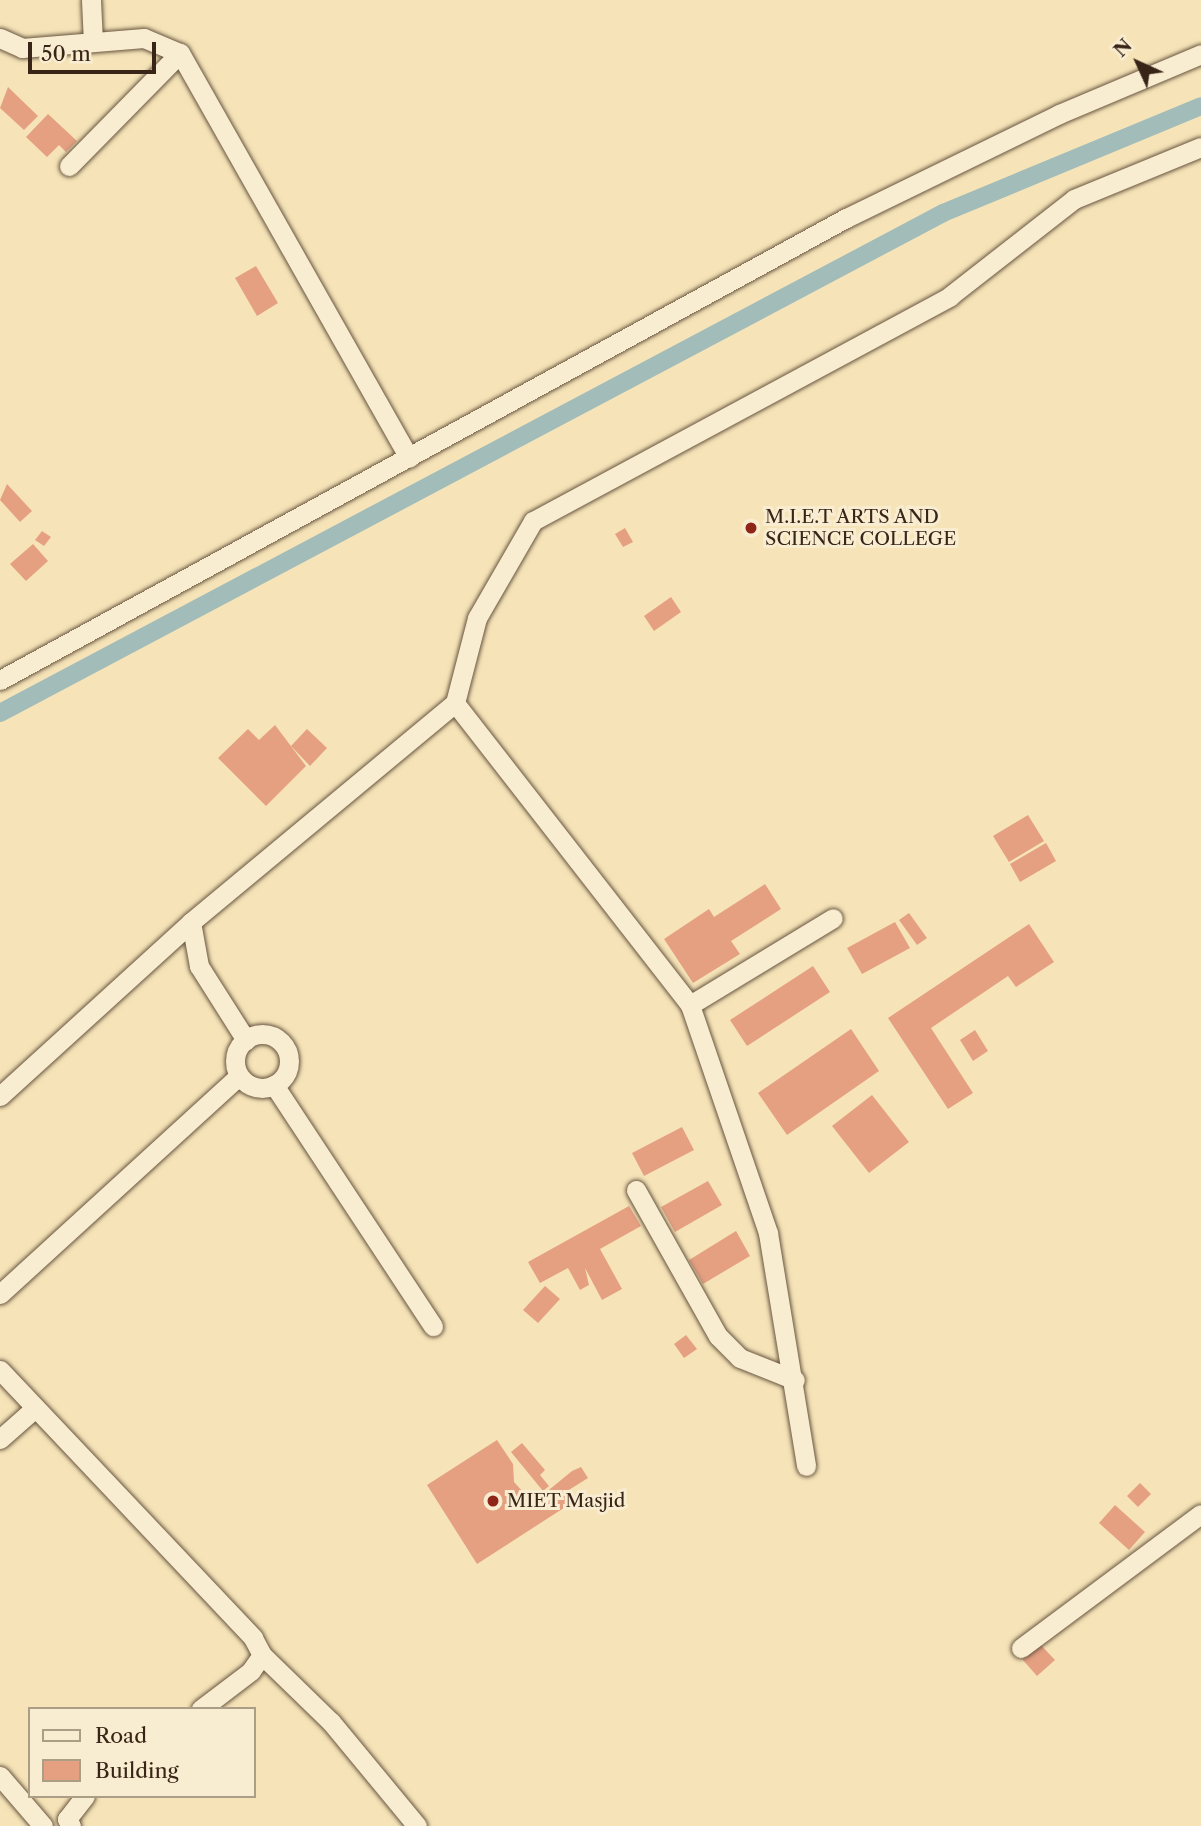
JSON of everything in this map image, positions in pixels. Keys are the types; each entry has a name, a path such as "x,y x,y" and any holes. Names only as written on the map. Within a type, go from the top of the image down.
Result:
{"street":[{"path":"90,0 93,42"},
{"path":"0,38 22,48 144,38 180,53 197,73 409,458"},
{"path":"69,166 180,53"},
{"path":"0,680 937,171 1201,54"},
{"path":"0,1096 191,922 455,703 477,618 533,521 950,296 1004,247 1074,199 1201,148"},
{"path":"455,703 690,1005 768,1233 806,1466"},
{"path":"690,1005 833,918"},
{"path":"191,922 199,966 246,1040"},
{"path":"267,1035 287,1051 288,1068 274,1085 253,1087 239,1076 235,1058 246,1040 267,1035"},
{"path":"0,1294 239,1076"},
{"path":"274,1085 433,1326"},
{"path":"636,1190 718,1336 740,1358 794,1380"},
{"path":"0,1370 253,1638 262,1655 331,1722 417,1826"},
{"path":"0,1439 35,1408"},
{"path":"1021,1648 1200,1518"},
{"path":"204,1707 251,1671 262,1655"},
{"path":"0,1776 43,1826"},
{"path":"65,1824 84,1798"}],"building":[{"path":"8,87 38,116 24,130 0,108"},
{"path":"48,114 77,141 66,152 59,145 47,157 26,137"},
{"path":"256,266 278,303 257,316 235,278"},
{"path":"7,484 32,511 20,522 0,500"},
{"path":"625,528 633,542 623,547 615,534"},
{"path":"42,531 51,537 44,546 35,540"},
{"path":"33,544 48,561 26,581 10,564"},
{"path":"671,597 681,612 654,631 644,616"},
{"path":"275,725 306,766 266,806 218,758 248,729 259,740"},
{"path":"307,729 327,748 310,766 291,746"},
{"path":"1028,815 1044,841 1009,862 993,836"},
{"path":"1046,843 1056,861 1020,882 1010,864"},
{"path":"765,884 781,909 731,941 740,954 693,983 664,939 709,909 714,917"},
{"path":"909,913 927,938 917,945 899,920"},
{"path":"895,922 910,948 862,974 847,948"},
{"path":"1029,924 1054,962 1016,987 1008,976 931,1028 973,1093 948,1109 888,1018"},
{"path":"813,966 830,992 747,1046 730,1020"},
{"path":"851,1029 879,1071 787,1135 758,1093"},
{"path":"975,1030 988,1051 973,1061 960,1040"},
{"path":"872,1095 909,1142 869,1173 832,1126"},
{"path":"682,1127 694,1150 644,1176 632,1153"},
{"path":"708,1181 722,1205 675,1232 661,1207"},
{"path":"629,1206 641,1226 600,1249 622,1289 602,1300 585,1268 589,1285 580,1290 568,1268 540,1283 528,1262"},
{"path":"736,1231 750,1256 703,1284 689,1260"},
{"path":"545,1286 560,1299 538,1323 523,1310"},
{"path":"686,1335 697,1349 684,1358 674,1344"},
{"path":"497,1440 513,1464 514,1482 533,1503 572,1471 581,1467 588,1478 564,1493 570,1504 477,1564 427,1485"},
{"path":"522,1443 545,1470 540,1475 549,1486 543,1491 511,1452"},
{"path":"1140,1483 1151,1494 1138,1507 1127,1496"},
{"path":"1115,1505 1145,1532 1129,1550 1099,1523"},
{"path":"1039,1643 1055,1660 1037,1676 1022,1659"}],"waterway":[{"path":"0,713 943,213 1201,106"}],"place":[{"name":"M.I.E.T ARTS AND SCIENCE COLLEGE","path":"751,528"},
{"name":"MIET Masjid","path":"493,1501"}]}
